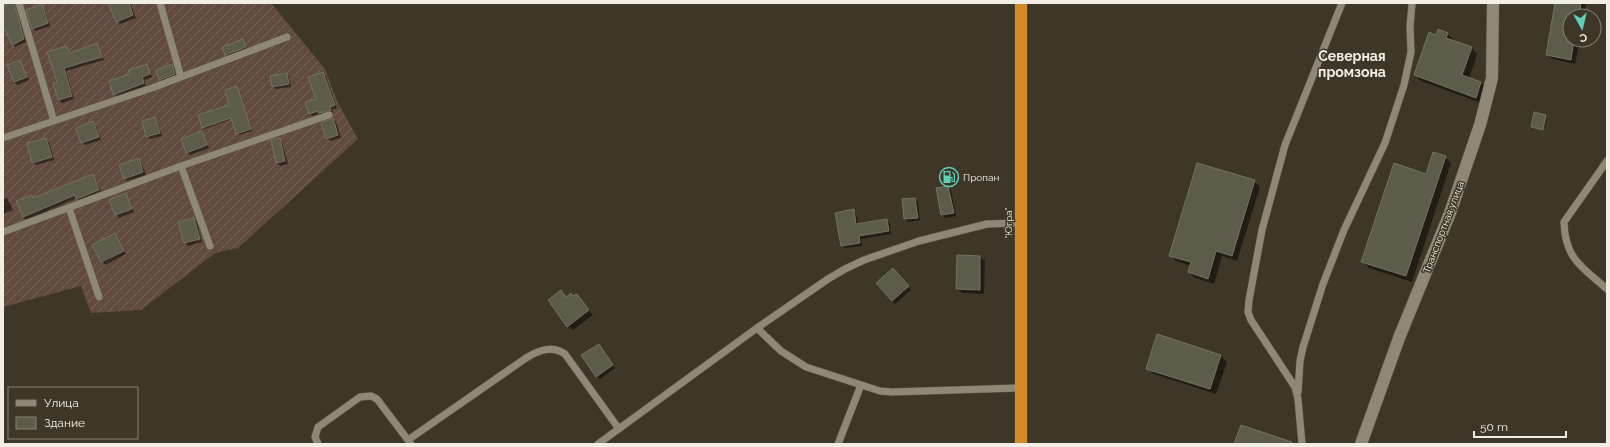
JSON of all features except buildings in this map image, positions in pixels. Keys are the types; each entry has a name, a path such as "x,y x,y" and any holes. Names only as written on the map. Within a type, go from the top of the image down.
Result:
{"highway":[{"name":"\"Югра\"","path":"1021,3 1021,444"}],"street":[{"name":"Транспортная улица","path":"1361,444 1399,338 1450,213 1480,125 1492,78 1494,3"}],"lane":[{"path":"19,3 54,121"},
{"path":"160,3 181,77"},
{"path":"1298,399 1291,379 1251,320 1249,300 1262,230 1285,145 1330,29 1342,3"},
{"path":"1302,444 1298,399 1299,369 1303,347 1323,284 1344,230 1385,143 1404,86 1411,52 1410,27 1412,3"},
{"path":"3,138 181,77 287,37"},
{"path":"3,232 181,166 329,115"},
{"path":"1607,161 1564,222 1564,228 1566,245 1570,254 1579,265 1607,289"},
{"path":"181,166 210,246"},
{"path":"69,208 98,297"},
{"path":"598,444 757,328 828,279 864,260 919,241 987,224 1020,223"},
{"path":"757,328 781,351 800,364 861,384 892,392 1021,388"},
{"path":"318,444 315,437 318,427 360,398 367,396 377,399 409,442 526,358 534,353 552,349 559,350 565,354 619,429"},
{"path":"838,444 861,384"}],"shaded area":[{"path":"3,3 271,3 325,69 338,103 358,139 238,248 215,253 141,310 91,313 81,286 3,307"}],"place":[{"name":"Пропан","path":"949,177"}],"district":[{"name":"Северная промзона","path":"1352,64"}]}
